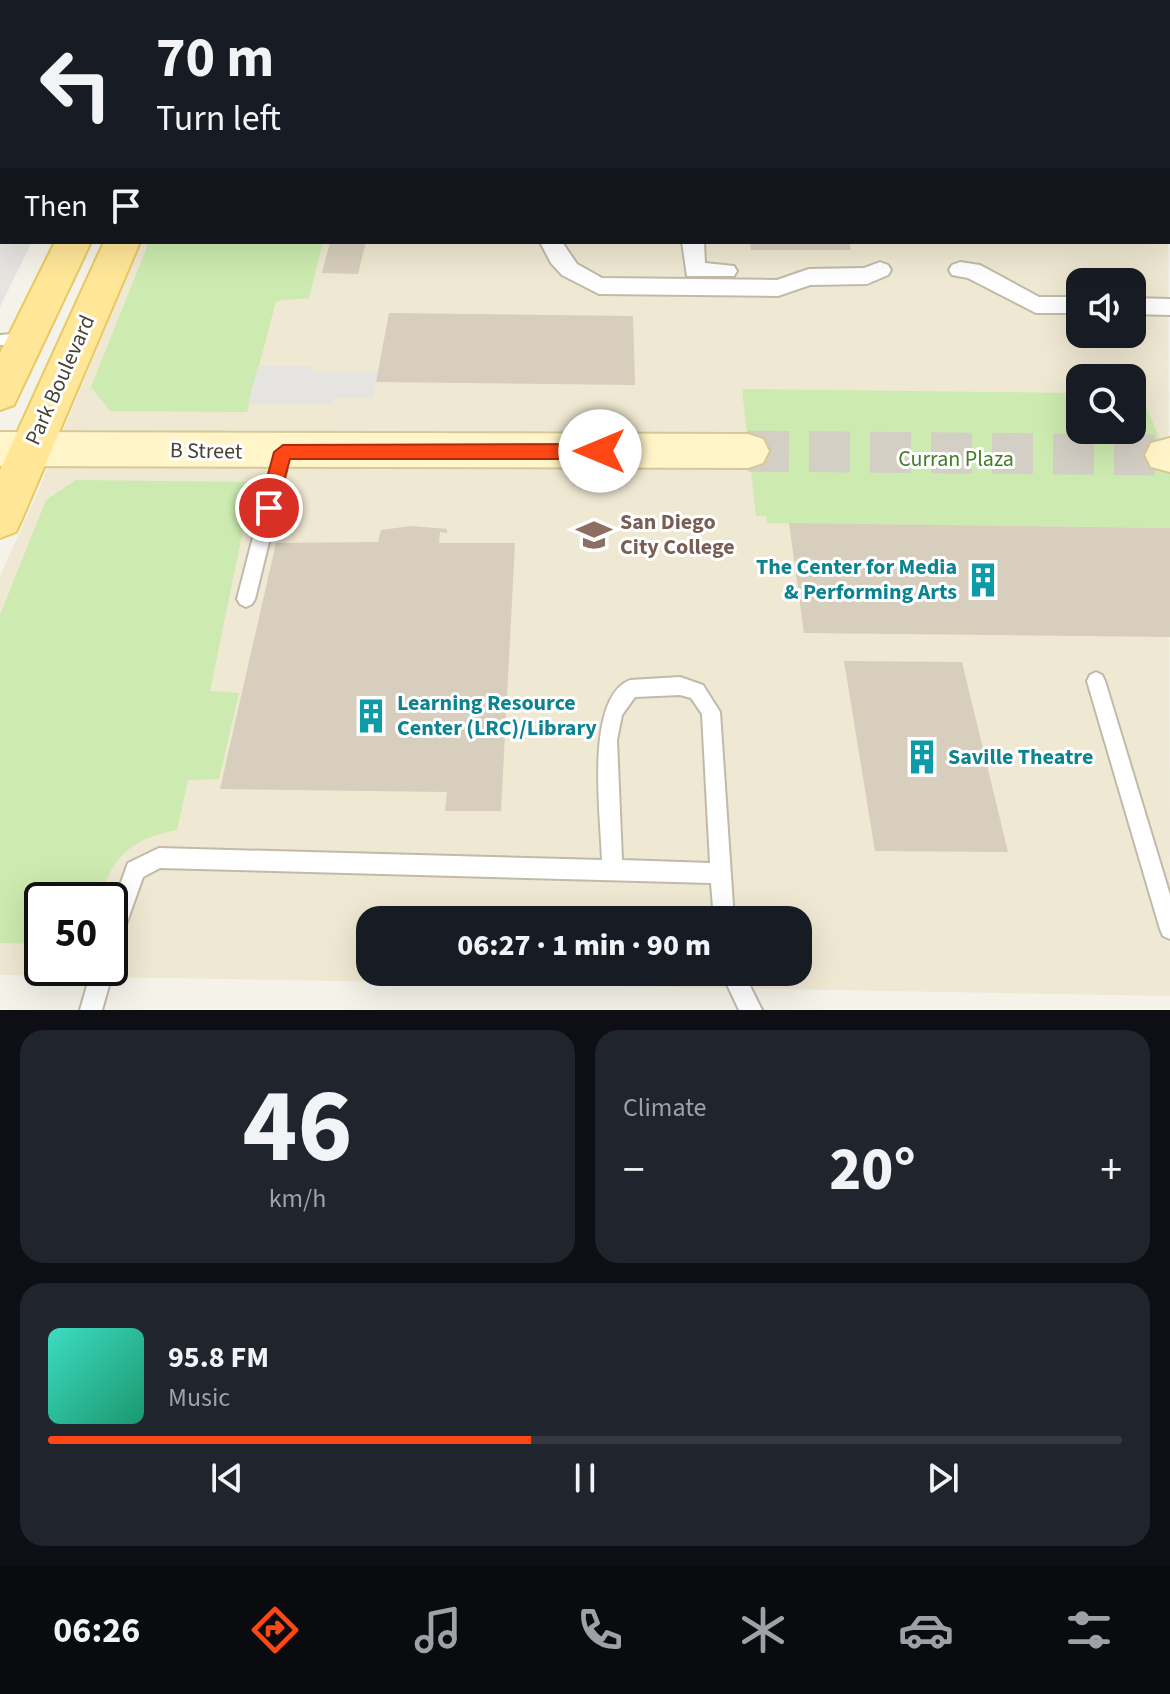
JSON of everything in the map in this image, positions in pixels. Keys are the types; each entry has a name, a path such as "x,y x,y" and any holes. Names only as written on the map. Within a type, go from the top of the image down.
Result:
{"main road":[{"path":"0,394 12,340 72,244"},
{"name":"Park Boulevard","path":"0,519 15,449 121,244"},
{"name":"B Street","path":"15,449 748,451"}],"street":[{"path":"552,244 566,267 578,277 599,286 778,288 809,277 867,276 880,270"},
{"path":"693,244 695,271 733,271"},
{"path":"960,270 972,270 1036,305 1066,305"},
{"path":"1146,306 1170,307"}],"lane":[{"path":"12,340 56,244"},
{"path":"246,599 283,452"},
{"path":"1096,681 1170,929"},
{"path":"612,871 608,740 613,711 630,689 680,686 697,691 711,712 723,906"},
{"path":"128,890 135,870 159,858 721,873"},
{"path":"91,1010 98,986"},
{"path":"739,986 751,1010"}],"shaded area":[{"path":"0,244 31,244 0,307"},
{"name":"San Diego City College","path":"140,244 1168,244 1170,996 613,986 812,986 812,906 356,906 356,981 128,977 128,882 24,882 24,975 0,975 0,576"},
{"path":"258,366 311,366 311,371 378,371 373,398 334,398 332,404 248,404"}],"green space":[{"path":"148,244 322,244 309,298 276,301 247,412 110,411 91,387"},
{"name":"Curran Plaza","path":"742,389 1066,393 1066,444 1146,444 1146,406 1170,464 1170,528 767,523 766,516 756,516"},
{"path":"76,480 253,482 210,691 239,693 219,779 188,780 177,830 136,844 118,860 106,882 24,882 24,944 0,943 0,615 46,500"}],"building":[{"path":"329,244 366,244 358,274 322,273"},
{"path":"750,244 850,244 851,250 751,250"},
{"path":"389,313 633,316 635,385 376,382"},
{"name":"The Center for Media & Performing Arts","path":"789,523 1170,528 1170,637 804,633"},
{"name":"Learning Resource Center (LRC)/Library","path":"411,526 447,529 447,533 440,532 439,543 515,543 501,811 445,811 447,792 220,789 276,543 378,542 381,530"},
{"name":"Saville Theatre","path":"844,661 962,662 1008,852 875,851"}],"tunnel":[{"path":"748,451 1166,455"}],"place":[{"name":"San Diego City College","path":"594,535"},
{"name":"The Center for Media & Performing Arts","path":"983,580"},
{"name":"Learning Resource Center (LRC)/Library","path":"371,716"},
{"name":"Saville Theatre","path":"922,757"}],"route":[{"path":"269,508 283,452 600,451"}]}
